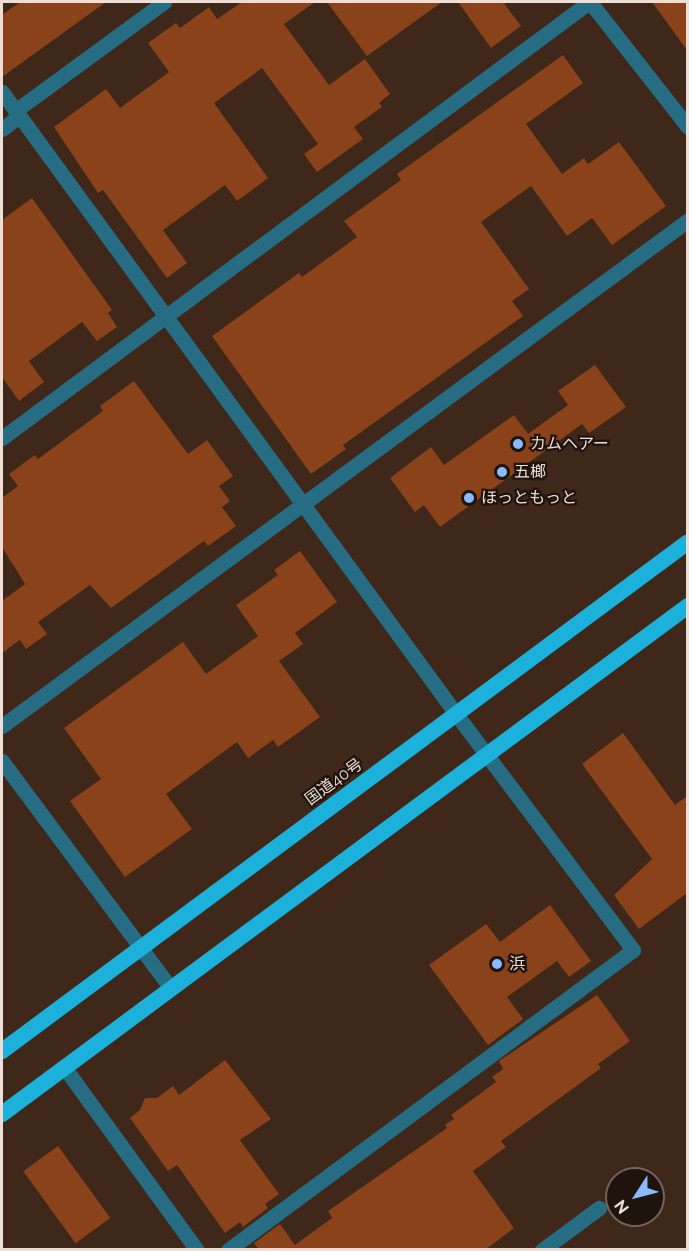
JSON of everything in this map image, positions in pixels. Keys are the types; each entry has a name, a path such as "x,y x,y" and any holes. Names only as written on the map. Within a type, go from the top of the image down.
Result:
{"highway":[{"name":"国道40号","path":"2,1051 687,542"},
{"path":"2,1114 170,987 687,606"}],"street":[{"path":"2,129 17,114 164,2"},
{"path":"2,438 164,315 590,2 687,127"},
{"path":"2,92 456,714 633,950 228,1250"},
{"path":"2,726 301,502 687,220"},
{"path":"2,761 170,987"},
{"path":"64,1067 197,1250"},
{"path":"542,1250 599,1208"}],"building":[{"path":"20,2 106,2 2,77 2,15"},
{"path":"242,2 315,2 284,24 329,85 365,59 390,94 379,103 382,107 354,127 363,139 317,172 304,154 318,144 262,68 214,103 268,178 237,201 225,185 163,230 187,263 167,278 103,190 98,193 54,127 106,89 120,108 169,72 148,43 176,23 180,28 209,7 217,19"},
{"path":"327,2 442,2 367,56"},
{"path":"458,2 503,2 521,26 491,48"},
{"path":"652,2 687,2 687,50"},
{"path":"563,55 583,83 526,124 562,174 584,158 588,164 619,142 666,206 612,245 592,218 567,236 531,186 481,222 529,289 512,301 523,316 343,445 346,449 311,474 212,336 299,273 302,277 357,237 344,221 401,180 397,174"},
{"path":"32,198 112,310 108,313 117,327 97,341 82,322 29,361 44,382 19,401 2,377 2,220"},
{"path":"595,365 626,407 589,433 582,424 440,527 424,505 415,512 390,478 431,447 444,465 514,415 528,434 568,405 558,391"},
{"path":"134,381 188,454 207,440 233,476 219,486 230,501 222,507 236,526 208,546 204,541 111,608 90,585 38,622 47,634 26,649 20,640 2,653 2,601 25,584 2,547 2,498 18,486 9,474 35,455 38,459 103,411 100,406"},
{"path":"300,551 337,602 295,633 303,644 279,661 320,717 278,747 273,740 248,758 237,742 166,794 192,829 125,877 70,801 101,779 64,728 183,642 206,674 258,636 236,605 278,575 274,570"},
{"path":"623,733 675,805 687,796 687,893 639,929 614,895 652,859 582,764"},
{"path":"550,905 591,961 569,977 557,961 507,997 523,1019 488,1045 429,965 486,924 500,942"},
{"path":"597,995 630,1041 598,1064 601,1068 501,1141 506,1147 473,1171 514,1228 485,1250 259,1250 254,1243 280,1224 295,1245 332,1218 328,1211 447,1128 445,1125 454,1119 451,1115 496,1082 492,1077 503,1069 499,1061"},
{"path":"225,1060 271,1119 240,1140 279,1194 265,1204 268,1208 243,1227 240,1222 225,1233 177,1165 168,1171 130,1118 140,1110 145,1098 157,1098 173,1086 179,1095"},
{"path":"58,1146 110,1218 76,1243 23,1171"}],"place":[{"name":"カムヘアー","path":"518,444"},
{"name":"五榔","path":"502,472"},
{"name":"ほっともっと","path":"469,498"},
{"name":"浜","path":"497,964"}]}
